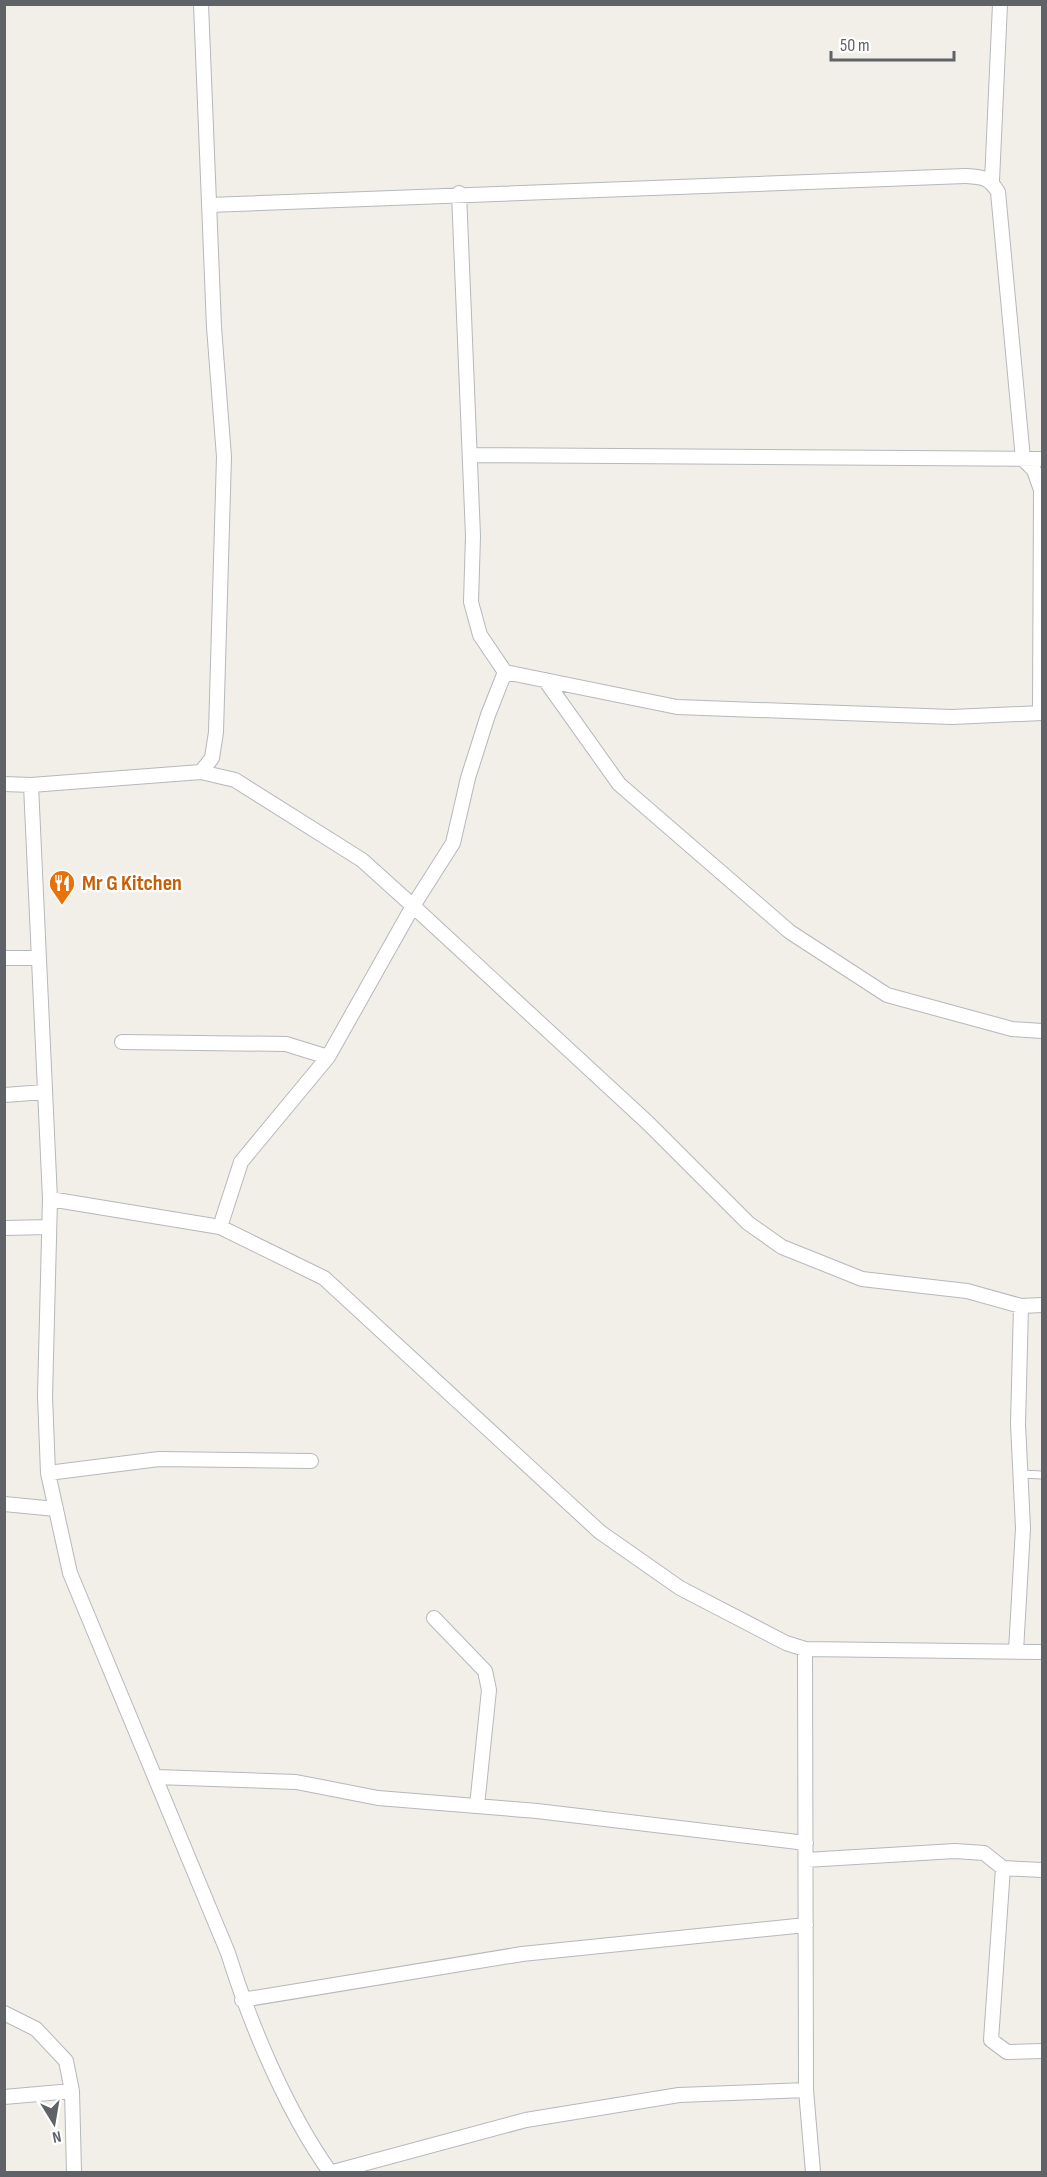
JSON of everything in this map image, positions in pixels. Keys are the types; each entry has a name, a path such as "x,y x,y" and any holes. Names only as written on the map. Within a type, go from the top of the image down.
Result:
{"street":[{"path":"201,4 209,205 224,468 216,732 212,758 201,772"},
{"path":"459,193 473,536 471,602 480,635 505,672 677,707 952,717 1041,713 1041,490 1034,470 1023,459 998,192 992,181 1000,4"},
{"path":"209,205 459,193 965,176 982,177 992,181"},
{"path":"470,455 1042,459"},
{"path":"220,1227 241,1162 328,1056 413,906 453,843 471,767 505,672"},
{"path":"545,680 619,784 790,932 886,995 1012,1029 1042,1031"},
{"path":"4,784 31,785 201,772 236,780 362,860 648,1123 748,1223 782,1247 861,1279 967,1291 1021,1306 1042,1305"},
{"path":"31,785 50,1199 45,1396 48,1473 70,1573 228,1953 242,2000 307,2140 331,2172 526,2120 679,2095 806,2090"},
{"path":"4,958 39,958"},
{"path":"122,1042 286,1044 328,1056"},
{"path":"4,1095 45,1092"},
{"path":"50,1199 220,1227 324,1278 600,1532 680,1588 786,1643 805,1649 1042,1652"},
{"path":"4,1228 49,1227"},
{"path":"1016,1651 1023,1528 1018,1424 1021,1306"},
{"path":"48,1473 159,1459 311,1461"},
{"path":"4,1504 56,1509"},
{"path":"434,1618 485,1671 489,1690 477,1806"},
{"path":"805,1649 806,2090 813,2172"},
{"path":"156,1777 296,1782 378,1798 477,1806 806,1843"},
{"path":"807,1860 955,1851 984,1853 1003,1869 1042,1870"},
{"path":"1003,1869 991,2040 1007,2052 1042,2051"},
{"path":"242,2000 522,1954 806,1925"},
{"path":"4,2013 36,2030 66,2061 72,2091 74,2172"},
{"path":"4,2097 72,2091"}],"lane":[{"path":"1021,1474 1042,1475"}],"place":[{"name":"Mr G Kitchen","path":"62,906"}]}
